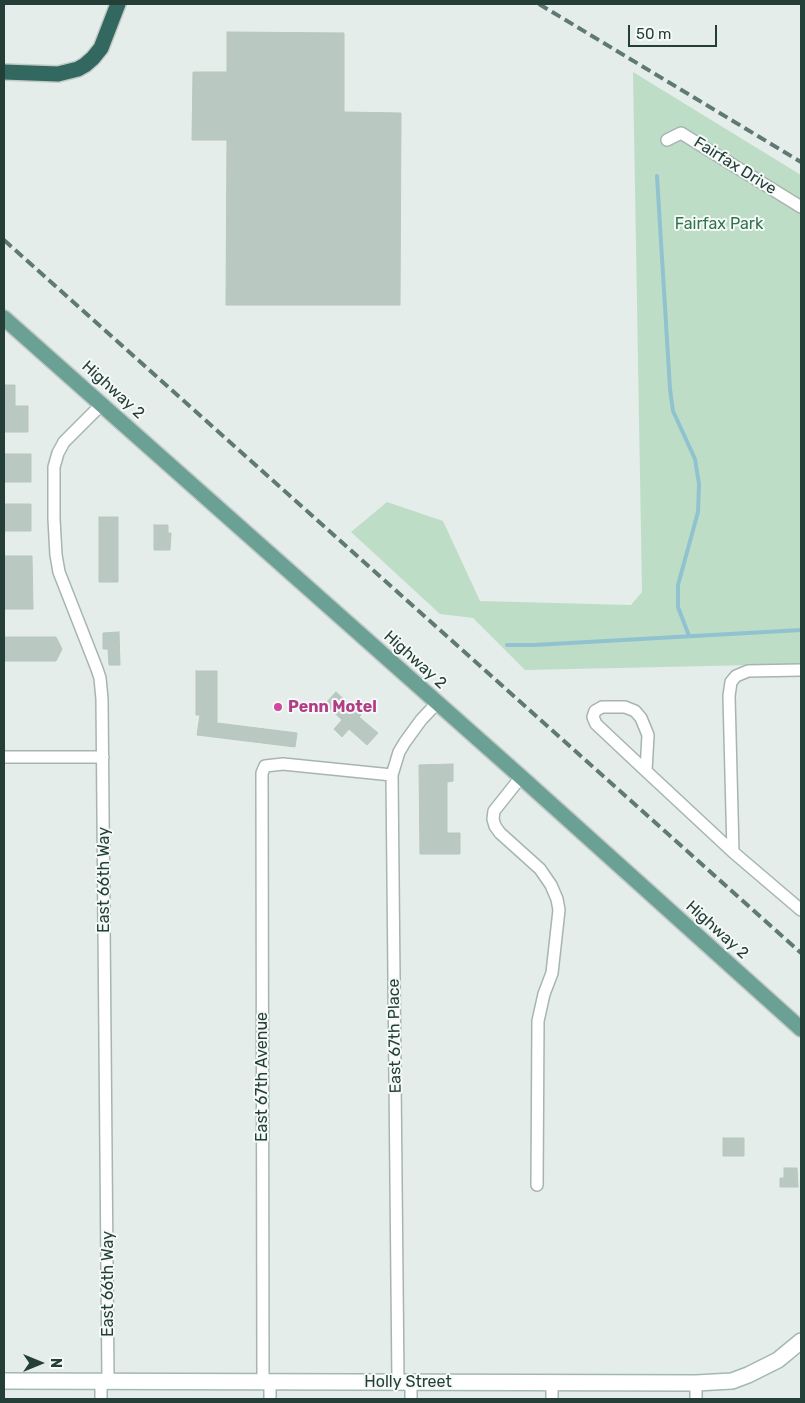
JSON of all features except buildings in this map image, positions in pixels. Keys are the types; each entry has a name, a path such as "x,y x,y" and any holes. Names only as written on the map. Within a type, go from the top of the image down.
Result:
{"highway":[{"path":"108,4 108,32"},
{"path":"4,72 48,74 78,69 93,58 101,48 118,4"}],"main road":[{"name":"Highway 2","path":"4,318 521,777 801,1030"}],"street":[{"name":"Fairfax Drive","path":"667,140 681,133 801,207"},
{"name":"East 66th Way","path":"101,1399 105,1381 102,699 100,678 59,572 54,540 54,467 64,442 102,404"},
{"path":"733,852 729,696 731,682 736,676 748,671 801,670"},
{"name":"East 67th Place","path":"411,1399 404,1382 392,775 404,742 437,703"},
{"path":"646,771 648,735 641,718 635,712 625,707 602,707 596,711 594,717 596,724 646,771 733,852 801,910"},
{"path":"4,757 103,757"},
{"name":"East 67th Avenue","path":"270,1399 266,1382 262,773 265,766 283,764 392,775"},
{"path":"521,777 494,811 493,820 500,832 540,870 551,885 559,910 552,973 544,994 538,1021 537,1185"},
{"name":"Holly Street","path":"4,1381 696,1383 732,1381 778,1360 800,1344"},
{"path":"552,1383 552,1399"},
{"path":"696,1383 696,1399"}],"green space":[{"name":"Fairfax Park","path":"633,72 801,175 801,664 525,670 473,618 440,614 351,532 387,502 443,521 480,601 631,605 642,592"}],"waterway":[{"path":"657,176 670,389 673,411 695,459 699,484 698,512 678,585 678,607 689,636"},
{"path":"507,645 801,630"}],"railway":[{"path":"539,4 801,162"},
{"path":"4,240 801,953"}],"place":[{"name":"Penn Motel","path":"278,707"}]}
